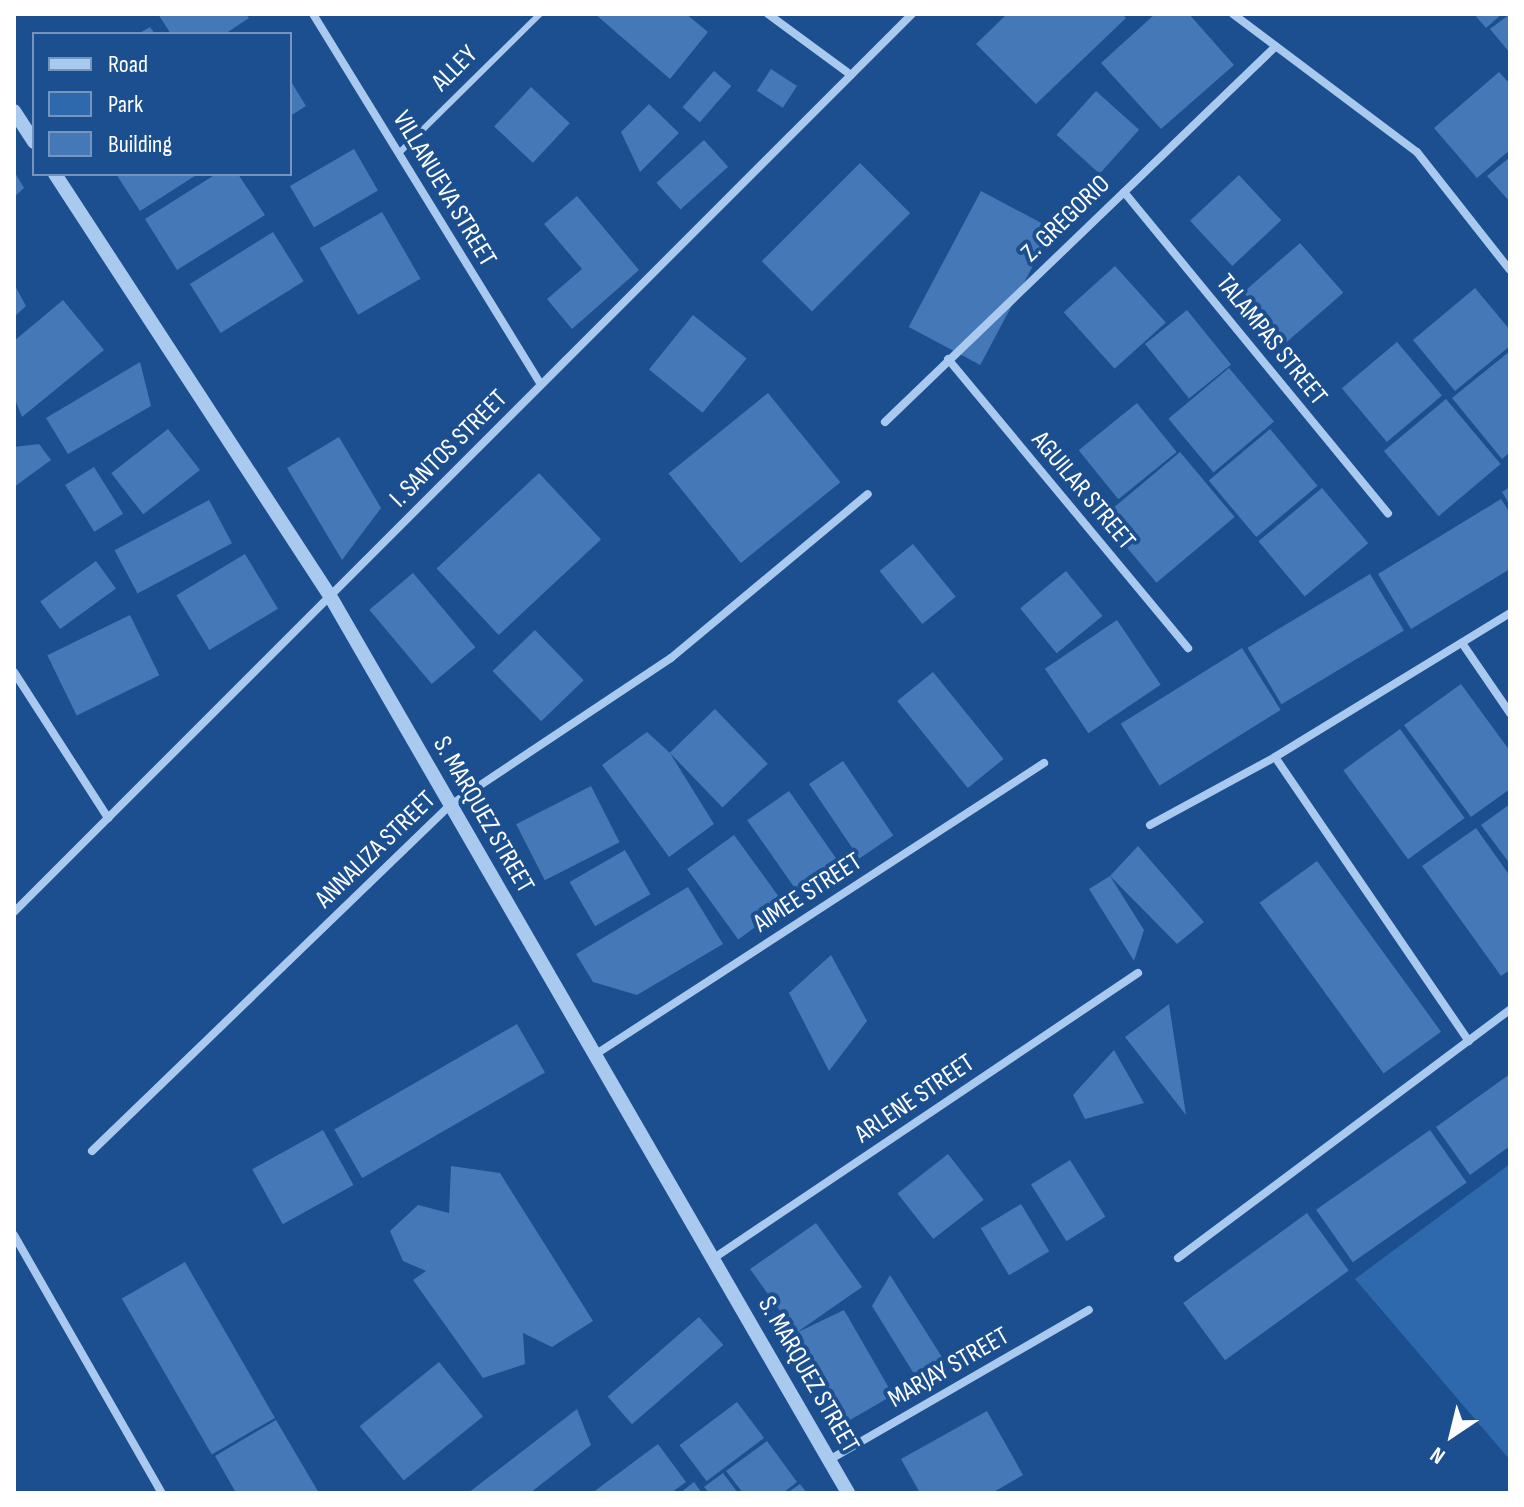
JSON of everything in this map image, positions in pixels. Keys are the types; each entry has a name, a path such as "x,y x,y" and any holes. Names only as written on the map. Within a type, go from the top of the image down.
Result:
{"street":[{"name":"VILLANUEVA STREET","path":"313,14 541,385"},
{"path":"768,14 851,75"},
{"name":"I. SANTOS STREET","path":"14,912 912,14"},
{"path":"1233,14 1417,152 1510,270"},
{"name":"Z. GREGORIO","path":"885,422 1276,46"},
{"path":"14,111 32,139"},
{"name":"S. MARQUEZ STREET","path":"56,176 330,596 848,1493"},
{"name":"TALAMPAS STREET","path":"1124,192 1388,513"},
{"name":"AGUILAR STREET","path":"948,359 1188,648"},
{"name":"ANNALIZA STREET","path":"92,1151 449,806 671,658 868,494"},
{"path":"1150,825 1275,757 1510,613"},
{"path":"1462,643 1510,713"},
{"path":"14,672 108,818"},
{"path":"1275,757 1469,1041"},
{"name":"AIMEE STREET","path":"593,1056 1044,763"},
{"name":"ARLENE STREET","path":"714,1258 1138,973"},
{"path":"1178,1258 1510,1010"},
{"path":"14,1235 162,1493"},
{"name":"MARJAY STREET","path":"829,1460 1089,1310"}],"lane":[{"name":"ALLEY","path":"399,153 540,14"}],"green space":[{"path":"1510,1164 1510,1460 1355,1279"}],"building":[{"path":"158,14 246,14 249,18 228,32 170,32"},
{"path":"595,14 686,14 708,32 670,79"},
{"path":"1007,14 1122,14 1126,18 1036,104 976,44"},
{"path":"1155,14 1189,14 1234,65 1161,129 1101,63"},
{"path":"1474,14 1502,14 1486,28"},
{"path":"1510,14 1510,53 1490,29"},
{"path":"771,69 797,86 783,108 757,91"},
{"path":"714,71 731,86 700,122 683,107"},
{"path":"1499,72 1510,84 1510,150 1477,178 1434,128"},
{"path":"292,83 306,106 292,115"},
{"path":"531,87 570,123 533,163 494,126"},
{"path":"1096,91 1139,130 1100,174 1057,135"},
{"path":"649,104 679,133 640,172 621,132"},
{"path":"704,140 728,167 681,210 656,183"},
{"path":"354,149 378,191 314,228 290,186"},
{"path":"1510,157 1510,202 1487,176"},
{"path":"860,163 910,213 812,311 762,261"},
{"path":"14,171 24,188 14,197"},
{"path":"1239,175 1281,220 1232,266 1190,221"},
{"path":"117,176 195,176 140,211"},
{"path":"213,176 239,176 265,215 177,270 145,219"},
{"path":"981,191 1053,229 980,365 909,327"},
{"path":"577,196 639,270 572,329 547,299 582,269 544,224"},
{"path":"382,212 420,279 358,315 320,248"},
{"path":"273,232 304,281 221,333 190,284"},
{"path":"1300,243 1343,293 1287,342 1243,292"},
{"path":"1115,266 1166,322 1115,369 1064,312"},
{"path":"14,284 26,306 14,317"},
{"path":"1475,288 1510,330 1510,346 1455,391 1413,340"},
{"path":"63,300 104,350 22,417 14,397 14,341"},
{"path":"1187,310 1231,364 1189,398 1145,344"},
{"path":"693,315 747,358 703,413 649,369"},
{"path":"1397,342 1442,396 1387,442 1342,388"},
{"path":"1510,351 1510,452 1502,459 1452,398"},
{"path":"140,362 151,406 68,454 46,418"},
{"path":"1229,368 1274,422 1213,472 1168,419"},
{"path":"768,393 840,482 741,563 669,474"},
{"path":"1446,399 1501,464 1439,516 1384,451"},
{"path":"1137,403 1177,452 1118,499 1079,450"},
{"path":"168,429 200,470 143,514 111,473"},
{"path":"1270,429 1318,486 1256,537 1209,480"},
{"path":"339,437 381,508 342,560 287,468"},
{"path":"39,444 51,460 14,487 14,447"},
{"path":"1180,452 1235,517 1157,583 1102,518"},
{"path":"94,467 123,514 94,532 65,485"},
{"path":"539,473 601,540 499,635 437,568"},
{"path":"1510,487 1510,505 1502,492"},
{"path":"1322,488 1368,543 1305,597 1258,541"},
{"path":"1501,499 1510,513 1510,569 1411,629 1378,574"},
{"path":"209,500 232,543 138,593 115,550"},
{"path":"913,544 956,597 922,624 880,571"},
{"path":"245,554 278,609 209,650 176,595"},
{"path":"96,561 116,589 60,629 40,602"},
{"path":"1066,571 1103,616 1057,653 1020,608"},
{"path":"413,573 475,647 432,684 369,610"},
{"path":"1370,574 1404,631 1281,704 1247,648"},
{"path":"130,615 159,675 77,716 47,655"},
{"path":"1117,620 1161,685 1088,733 1045,669"},
{"path":"535,630 584,680 541,721 493,671"},
{"path":"1242,648 1281,710 1159,786 1121,724"},
{"path":"933,672 1003,759 968,788 897,701"},
{"path":"1461,684 1510,751 1510,789 1471,817 1404,725"},
{"path":"715,709 768,764 722,807 670,753"},
{"path":"1400,729 1465,818 1408,859 1343,770"},
{"path":"647,732 670,753 714,824 669,857 602,765"},
{"path":"843,761 893,836 859,859 809,784"},
{"path":"591,786 620,842 545,880 516,824"},
{"path":"789,791 842,867 801,896 747,820"},
{"path":"1510,804 1510,864 1481,825"},
{"path":"1476,828 1510,876 1510,970 1501,976 1422,866"},
{"path":"734,835 785,905 738,939 687,869"},
{"path":"1138,846 1204,922 1177,944 1110,876"},
{"path":"625,850 650,894 595,926 570,882"},
{"path":"1317,861 1441,1032 1384,1073 1260,903"},
{"path":"1110,876 1144,930 1134,961 1089,889"},
{"path":"688,887 723,944 637,995 593,982 576,954"},
{"path":"831,955 867,1021 829,1071 789,993"},
{"path":"1169,1004 1186,1115 1125,1037"},
{"path":"517,1024 545,1072 362,1178 334,1130"},
{"path":"1114,1050 1144,1103 1085,1119 1073,1095"},
{"path":"1510,1074 1510,1146 1470,1175 1436,1127"},
{"path":"323,1130 354,1185 283,1224 252,1169"},
{"path":"1430,1130 1467,1182 1353,1262 1316,1210"},
{"path":"948,1154 984,1200 933,1239 898,1193"},
{"path":"1070,1160 1106,1217 1066,1241 1031,1184"},
{"path":"451,1166 500,1173 593,1321 552,1347 523,1333 525,1364 483,1378 413,1280 426,1271 403,1261 390,1231 418,1205 449,1213"},
{"path":"1021,1204 1049,1251 1009,1275 981,1228"},
{"path":"1307,1213 1349,1270 1225,1360 1183,1303"},
{"path":"816,1223 862,1287 796,1333 750,1269"},
{"path":"185,1262 275,1418 212,1454 122,1298"},
{"path":"890,1275 947,1365 919,1382 872,1306"},
{"path":"844,1310 893,1395 845,1423 796,1333"},
{"path":"699,1317 723,1345 632,1424 608,1396"},
{"path":"439,1362 483,1416 404,1481 360,1426"},
{"path":"737,1402 764,1438 707,1481 679,1445"},
{"path":"577,1409 591,1445 530,1493 468,1493"},
{"path":"987,1411 1023,1475 992,1493 920,1493 901,1459"},
{"path":"276,1420 319,1493 236,1493 215,1456"},
{"path":"767,1441 797,1482 783,1493 743,1493 726,1471"},
{"path":"658,1444 686,1482 671,1493 592,1493"},
{"path":"723,1473 738,1493 709,1493 704,1487"},
{"path":"694,1482 702,1493 680,1493"},
{"path":"800,1484 807,1493 787,1493"}]}
